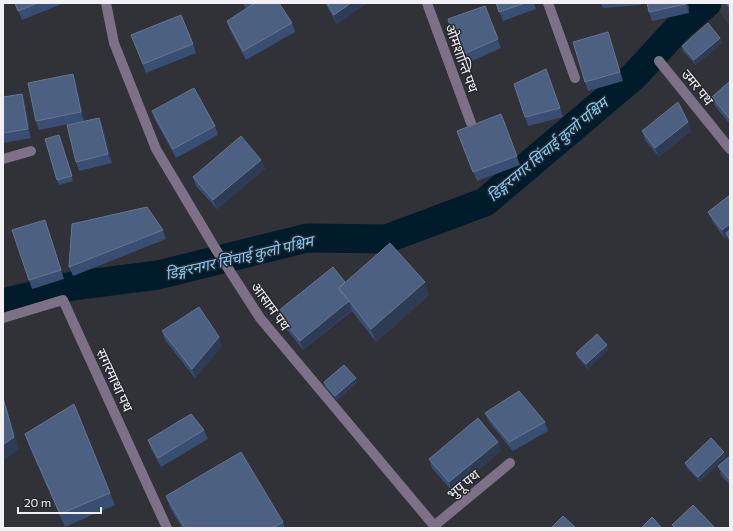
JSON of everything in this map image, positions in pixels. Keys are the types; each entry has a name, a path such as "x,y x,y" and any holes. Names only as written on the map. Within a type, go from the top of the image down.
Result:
{"street":[{"name":"आसाम पथ","path":"106,3 114,43 156,149 228,268 260,318 435,527"},
{"name":"ओमशान्ति पथ","path":"427,3 471,124"},
{"path":"548,3 575,78"},
{"name":"उमर पथ","path":"659,61 730,149"},
{"path":"3,159 31,151"},
{"name":"सगरमाथा पथ","path":"3,318 63,300 167,528"},
{"name":"भुपू पथ","path":"435,527 510,463"}],"shaded area":[{"path":"714,3 730,3 730,28"}],"building":[{"path":"15,3 38,3 18,11"},
{"path":"255,3 279,3 292,23 243,51 227,21"},
{"path":"327,3 351,3 334,15"},
{"path":"496,3 525,3 499,12"},
{"path":"647,3 686,3 686,4 649,12"},
{"path":"485,6 498,39 459,56 448,19"},
{"path":"181,15 193,44 143,64 131,35"},
{"path":"708,23 720,38 694,60 682,46"},
{"path":"608,32 620,72 585,82 573,42"},
{"path":"546,69 560,108 525,117 514,84"},
{"path":"73,74 81,112 36,121 28,83"},
{"path":"730,81 730,119 712,97"},
{"path":"194,88 215,126 173,149 152,111"},
{"path":"22,94 28,129 3,133 3,97"},
{"path":"678,102 688,122 655,148 642,131"},
{"path":"501,114 517,156 473,172 457,131"},
{"path":"99,118 108,154 76,162 67,125"},
{"path":"59,135 72,176 57,180 45,139"},
{"path":"241,136 261,160 213,200 193,177"},
{"path":"730,195 730,224 722,230 708,212"},
{"path":"147,207 163,230 69,267 72,224"},
{"path":"45,220 61,270 29,280 12,230"},
{"path":"730,230 730,239 726,233"},
{"path":"390,243 425,282 371,329 339,288"},
{"path":"333,267 345,282 339,288 349,301 300,341 277,312"},
{"path":"199,307 219,337 192,369 162,331"},
{"path":"597,334 607,345 586,364 576,353"},
{"path":"344,365 356,378 335,396 324,382"},
{"path":"519,391 545,422 509,442 485,413"},
{"path":"3,398 14,437 3,445"},
{"path":"74,404 110,493 60,514 25,434"},
{"path":"191,414 204,430 158,458 148,440"},
{"path":"478,418 498,442 449,482 429,459"},
{"path":"711,438 724,452 698,477 685,463"},
{"path":"241,452 283,522 272,528 185,528 166,496"},
{"path":"730,456 730,480 718,466"},
{"path":"693,505 715,528 675,528 672,525"},
{"path":"563,516 576,528 551,528"},
{"path":"652,517 662,528 641,528"}],"waterway":[{"name":"डिङ्गरनगर सिंचाई कुलो पश्चिम","path":"3,303 72,286 158,275 307,238 386,239 485,202 634,76 681,25 707,3"}]}
